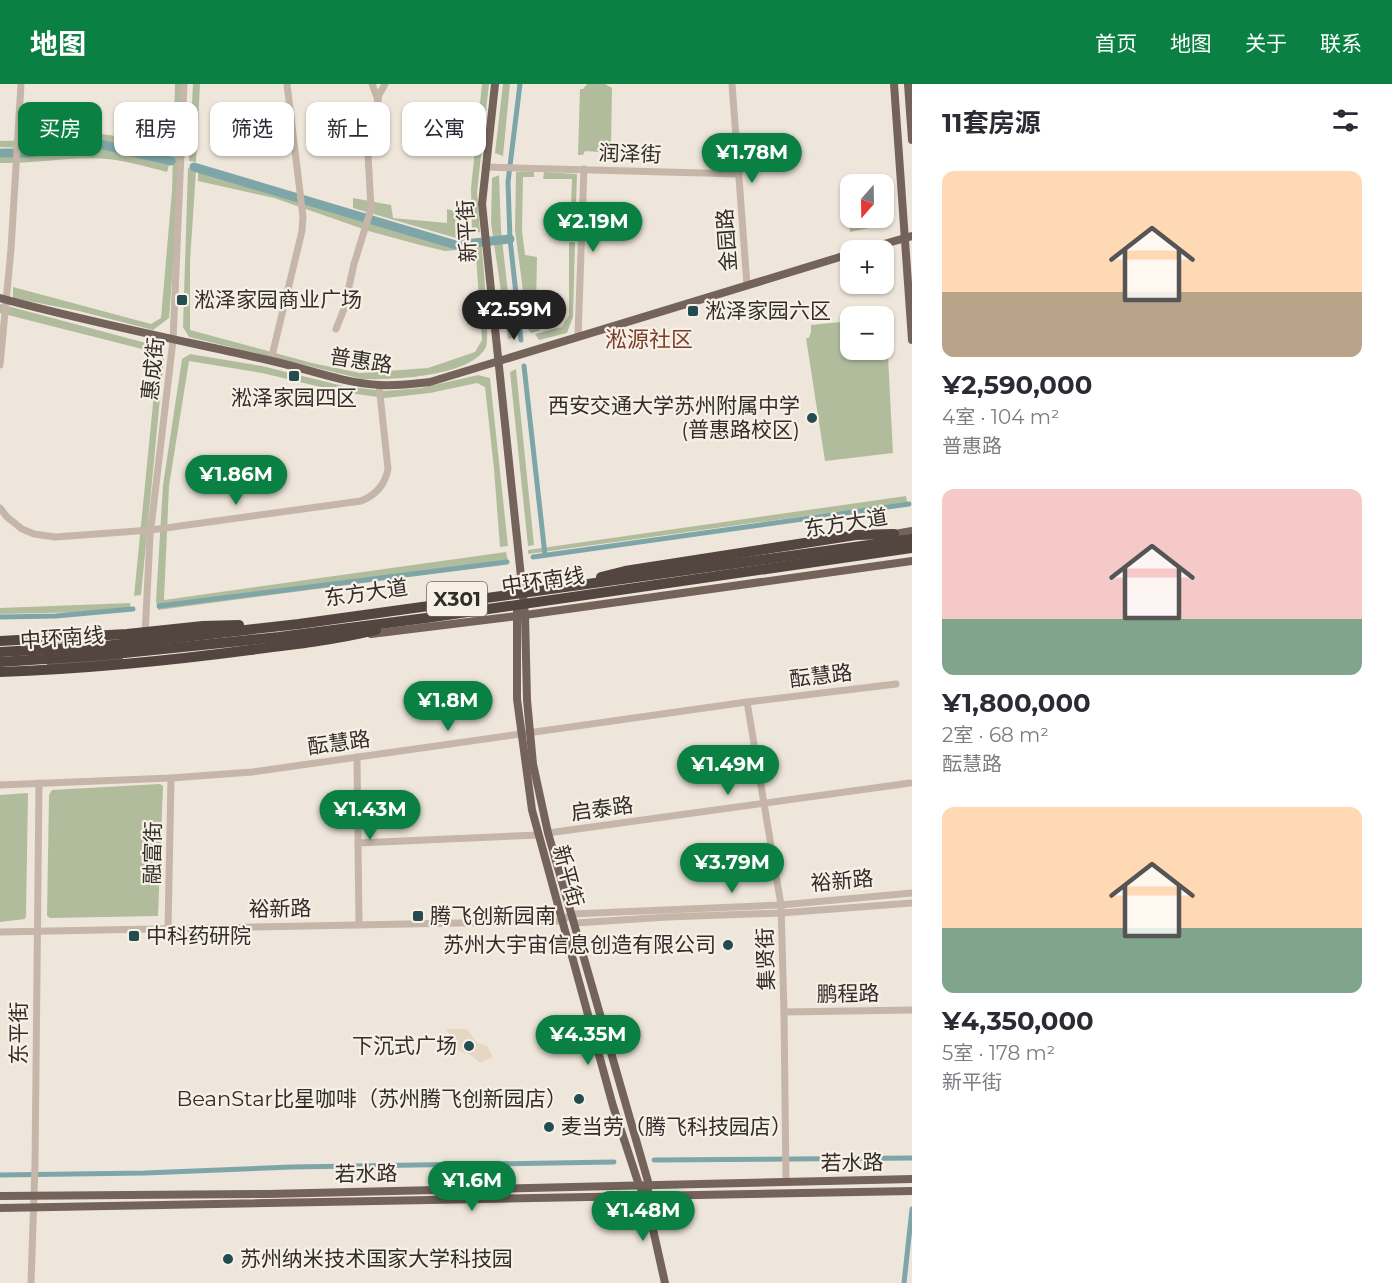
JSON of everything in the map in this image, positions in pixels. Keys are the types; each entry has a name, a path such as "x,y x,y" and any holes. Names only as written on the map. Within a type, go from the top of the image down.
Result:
{"highway":[{"path":"555,588 625,571 856,535 894,534"},
{"name":"中环南线","path":"0,652 104,646 299,624 912,539"},
{"name":"中环南线","path":"1,668 140,663 216,655 353,636 426,618 912,548"},
{"path":"0,644 203,626 299,624"}],"main road":[{"name":"新平街","path":"495,84 482,204 522,590 518,699 548,833 649,1185 646,1197"},
{"path":"894,84 909,237 912,340"},
{"path":"908,84 912,140"},
{"path":"894,241 909,237"},
{"name":"普惠路","path":"3,299 174,340 271,360 355,382 406,385 430,382 840,257"},
{"name":"东方大道","path":"0,644 145,636 310,618 522,590 912,531"},
{"name":"东方大道","path":"1,668 145,657 412,630 912,561"},
{"name":"新平街","path":"526,735 532,810 538,835 613,1106 639,1185 646,1197 665,1283"},
{"name":"裕新路","path":"561,921 573,919"},
{"name":"若水路","path":"0,1196 268,1194 912,1179"},
{"name":"若水路","path":"0,1208 912,1191"}],"street":[{"path":"0,365 3,299 21,84"},
{"name":"惠成街","path":"145,657 151,530 174,340 184,84"},
{"path":"271,360 303,231 287,84"},
{"path":"372,84 378,100"},
{"path":"336,329 344,309 354,264 371,209 368,154 378,100 385,84"},
{"name":"金园路","path":"732,84 747,285"},
{"name":"润泽街","path":"485,167 739,174"},
{"path":"578,336 584,169"},
{"path":"0,508 17,526 34,534 48,537 151,530 354,502 372,495 385,481 388,469 379,385"},
{"name":"酝慧路","path":"0,785 171,778 252,772 747,702 896,684"},
{"name":"集贤街","path":"747,702 781,905 786,1182"},
{"path":"357,757 359,926"},
{"name":"融富街","path":"168,928 171,778"},
{"name":"东平街","path":"31,1283 35,1165 39,783"},
{"name":"启泰路","path":"548,833 910,783"},
{"path":"358,843 538,835"},
{"name":"裕新路","path":"573,919 781,905 912,893"},
{"name":"裕新路","path":"573,919 781,913 912,903"},
{"name":"裕新路","path":"0,932 561,921"},
{"name":"鹏程路","path":"784,1012 912,1010"}],"green space":[{"path":"175,84 181,84 181,102 174,102"},
{"path":"193,84 200,84 198,123 198,102 192,102"},
{"path":"482,84 489,84 486,111 486,102 480,102"},
{"path":"503,84 510,84 503,156 495,153"},
{"path":"587,84 605,84 612,88 611,144 599,152 585,151 583,155 578,155 580,89"},
{"path":"102,134 114,135 114,145 102,142"},
{"path":"0,141 18,141 18,148 0,147"},
{"path":"102,148 114,151 114,156 133,156 169,165 167,172 108,159 81,158 0,163 0,156 102,156"},
{"path":"173,156 179,156 169,318 153,330 79,311 13,298 13,287 151,324 161,318"},
{"path":"189,156 196,156 196,162 189,161"},
{"path":"474,156 481,156 477,192 480,232 472,234 471,188"},
{"path":"188,168 196,171 190,261 190,330 312,363 360,373 428,368 475,352 482,340 475,242 481,241 487,313 486,347 478,357 448,371 392,379 362,379 189,337 183,327"},
{"path":"198,171 450,244 466,243 468,249 445,251 372,232 274,198 198,181"},
{"path":"534,171 534,177 523,177 522,231 525,255 537,257 536,306 548,307 548,312 562,312 562,316 544,317 539,331 531,333 528,329 515,230 516,172"},
{"path":"544,172 577,174 575,235 570,234 572,179 543,179"},
{"path":"499,175 501,230 513,338 508,339 491,223 492,178"},
{"path":"353,198 391,205 393,218 447,223 447,209 454,211 457,232 468,233 470,237 456,238 353,208"},
{"path":"849,228 869,228 850,232"},
{"path":"569,242 575,242 573,317 567,333 539,340 535,334 562,327 569,315"},
{"path":"0,304 161,347 164,357 141,595 134,596 158,353 0,313"},
{"path":"840,322 840,360 888,360 893,453 825,461 806,338 809,338 811,325"},
{"path":"190,354 262,366 343,386 384,391 421,388 478,375 490,378 508,546 500,547 485,387 477,383 430,393 385,398 342,392 262,373 189,361 169,486 164,600 506,552 508,561 484,567 158,610 156,601 163,485 182,359"},
{"path":"516,369 534,545 528,546 510,372"},
{"path":"906,496 907,502 528,554 528,550"},
{"path":"130,603 131,611 0,614 0,608"},
{"path":"160,784 163,786 158,916 50,918 47,916 49,795 52,790"},
{"path":"28,793 26,916 25,919 0,922 0,795"}],"shaded area":[{"name":"下沉式广场","path":"446,1029 467,1029 477,1043 487,1046 493,1057 480,1063 471,1055 457,1050 449,1042 452,1039"}],"waterway":[{"path":"520,84 508,182 510,239 521,340"},
{"path":"0,153 30,153 99,144 171,161"},
{"path":"194,167 456,245 510,239"},
{"path":"524,366 545,555"},
{"path":"533,557 909,504"},
{"path":"159,606 507,562"},
{"path":"0,617 56,616 133,609"},
{"path":"654,1160 912,1158"},
{"path":"0,1175 145,1173 291,1167 614,1162"},
{"path":"904,1283 912,1209"}],"place":[{"name":"淞泽家园商业广场","path":"182,300"},
{"name":"淞泽家园六区","path":"693,311"},
{"name":"淞泽家园四区","path":"294,376"},
{"name":"西安交通大学苏州附属中学 (普惠路校区)","path":"812,418"},
{"name":"腾飞创新园南","path":"418,916"},
{"name":"中科药研院","path":"134,936"},
{"name":"苏州大宇宙信息创造有限公司","path":"728,945"},
{"name":"下沉式广场","path":"469,1046"},
{"name":"BeanStar比星咖啡（苏州腾飞创新园店）","path":"579,1099"},
{"name":"麦当劳（腾飞科技园店）","path":"549,1127"},
{"name":"苏州纳米技术国家大学科技园","path":"228,1259"}],"district":[{"name":"淞源社区","path":"649,339"}]}
